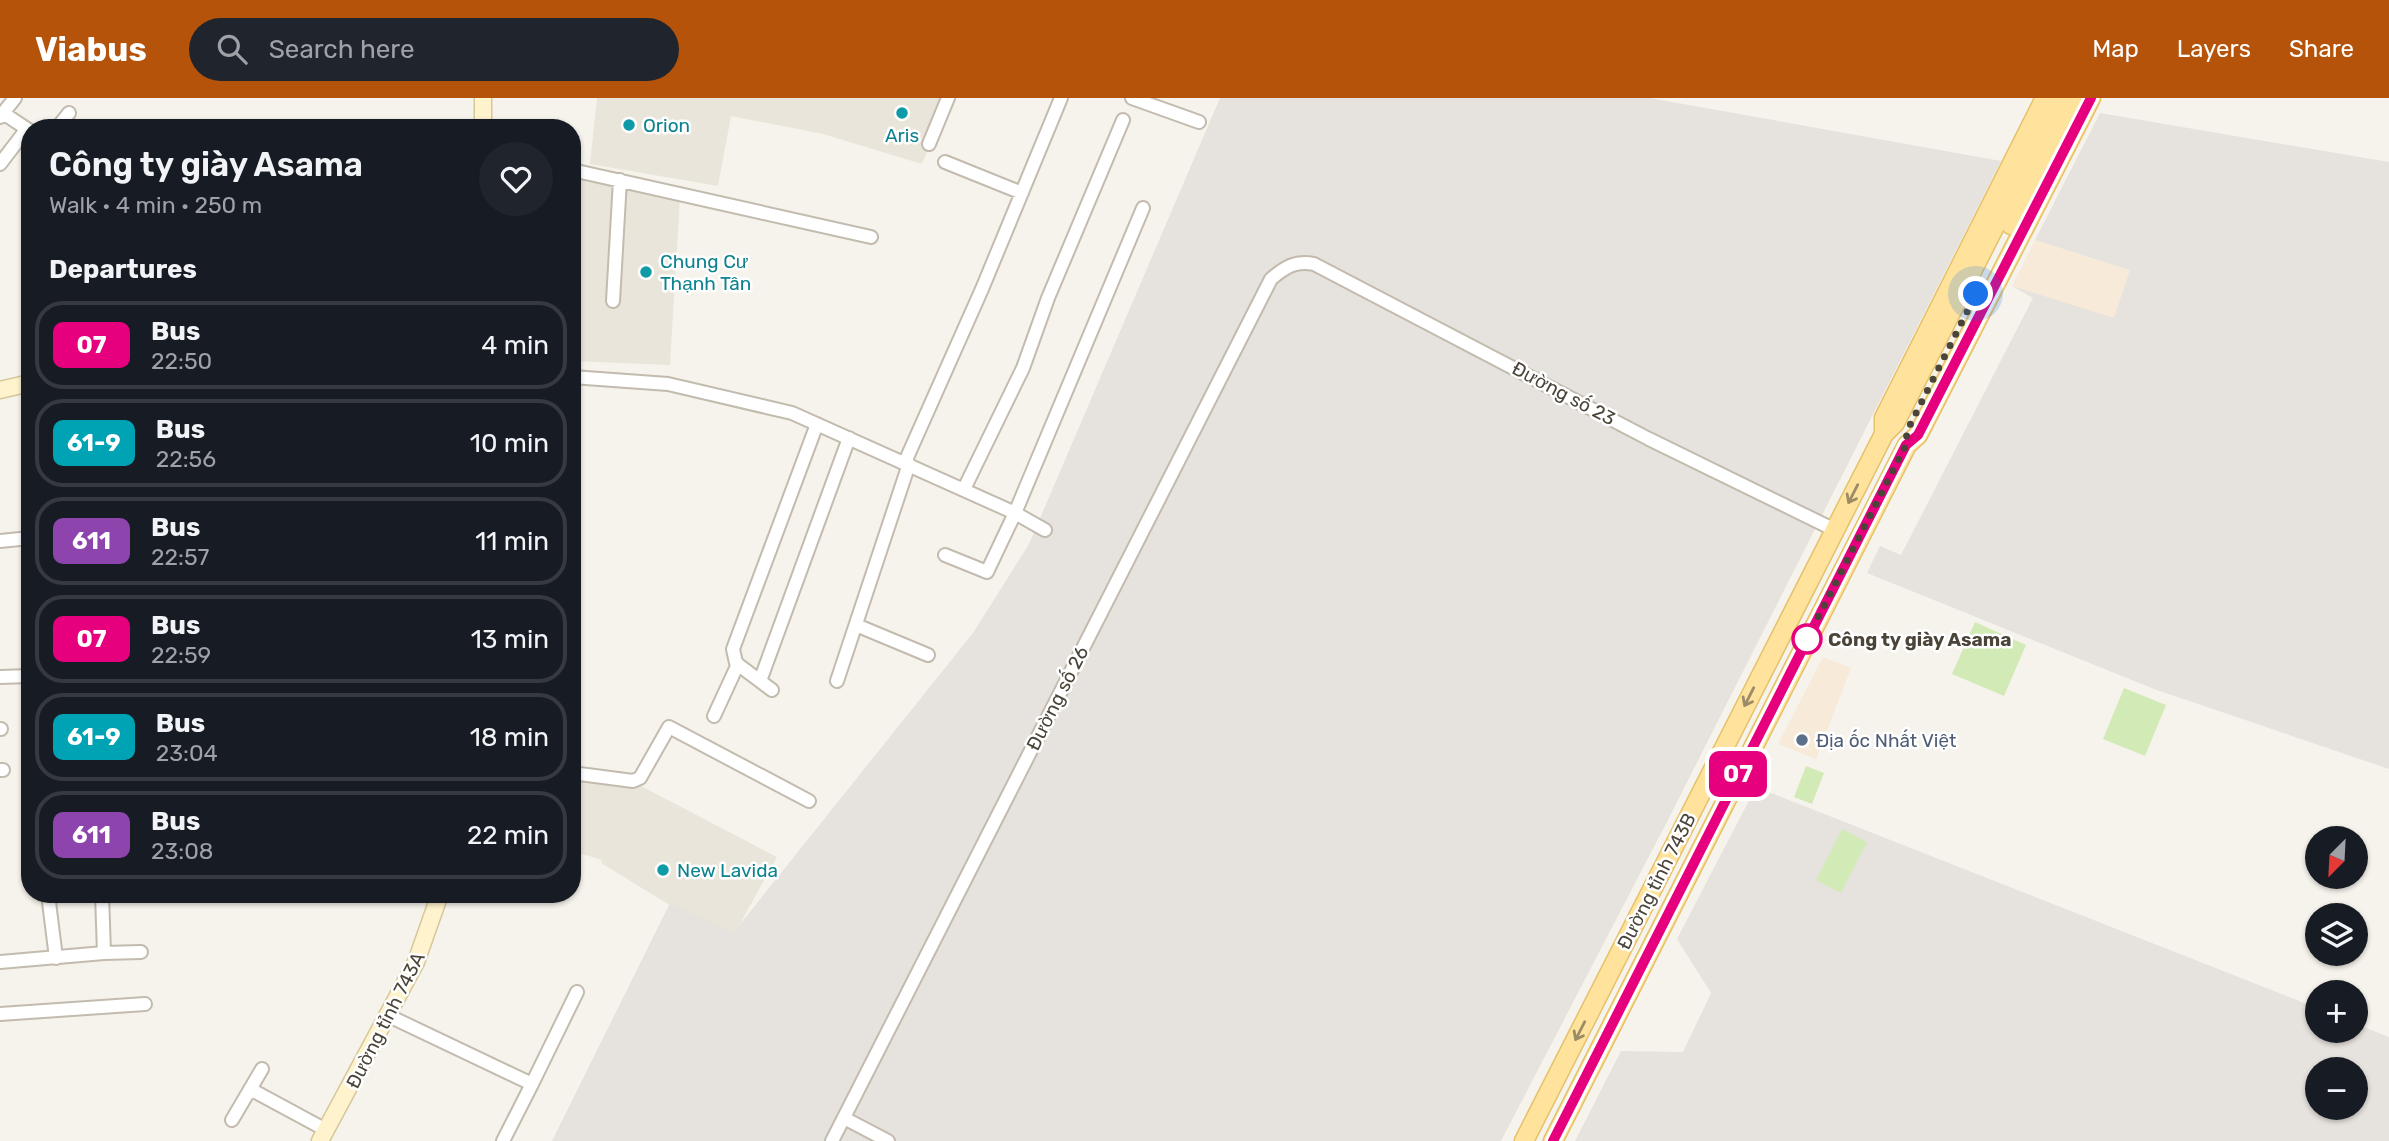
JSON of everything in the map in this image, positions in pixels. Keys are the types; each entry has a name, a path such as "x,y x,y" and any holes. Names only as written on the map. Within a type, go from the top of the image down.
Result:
{"main road":[{"path":"482,98 483,119"},
{"name":"Đường tỉnh 743B","path":"1884,434 1884,418 2045,98"},
{"path":"1910,408 2060,98"},
{"path":"1910,408 2076,98"},
{"name":"Đường tỉnh 743B","path":"1906,445 1918,435 2091,98"},
{"path":"0,390 21,385"},
{"name":"Đường tỉnh 743B","path":"1524,1141 1884,434 1910,408"},
{"name":"Đường tỉnh 743B","path":"1553,1141 1906,445 1910,408"},
{"name":"Đường tỉnh 743A","path":"323,1136 416,962 437,903"},
{"path":"1602,985 1625,997"}],"street":[{"path":"15,98 2,115 21,127"},
{"path":"929,144 948,98"},
{"path":"837,681 907,463 1061,98"},
{"path":"1132,98 1199,122"},
{"path":"64,119 69,113"},
{"path":"964,489 1023,368 1048,298 1123,120"},
{"path":"0,164 21,139"},
{"path":"945,162 1023,193"},
{"path":"581,172 871,237"},
{"path":"613,301 620,180"},
{"path":"945,555 987,572 1015,513 1143,208"},
{"name":"Đường số 23","path":"1292,264 1314,264 1649,439 1835,530"},
{"name":"Đường số 26","path":"836,1140 844,1118 1271,279 1292,264"},
{"path":"581,378 668,384 780,410 907,463 1015,513 1045,530"},
{"path":"772,690 738,664 732,655 733,649 817,424"},
{"path":"760,681 849,438"},
{"path":"0,541 21,539"},
{"path":"856,625 928,655"},
{"path":"714,716 738,664"},
{"path":"0,677 21,676"},
{"path":"581,774 633,781 640,778 669,727 809,801"},
{"path":"49,903 56,958"},
{"path":"102,903 104,953"},
{"path":"0,962 141,952"},
{"path":"503,1141 577,992"},
{"path":"0,1014 145,1004"},
{"path":"389,1016 532,1084"},
{"path":"232,1120 261,1069"},
{"path":"250,1089 323,1136"},
{"path":"844,1118 888,1141"}],"shaded area":[{"path":"597,98 950,98 922,164 823,134 731,116 718,186 590,164"},
{"path":"1220,98 1650,98 2001,161 1672,812 1501,1141 552,1141 670,903 733,933 973,633 1029,544"},
{"path":"2100,113 2389,162 2389,769 2154,689 1867,573 1880,546 1901,555 2033,298 2012,286 2114,318 2130,270 2035,240"},
{"path":"581,176 680,196 670,365 581,361"},
{"path":"2035,240 2130,270 2114,319 2012,286"},
{"path":"1823,657 1851,668 1816,759 1778,744"},
{"name":"New Lavida","path":"581,778 641,786 777,857 730,942 601,863 602,860 581,854"},
{"path":"1756,787 2305,1003 2305,1043 2368,1043 2368,1029 2389,1037 2389,1141 1575,1141 1621,1051 1683,1052 1711,993 1677,939"}],"green space":[{"path":"1975,622 2026,645 2004,696 1952,674"},
{"path":"2124,688 2166,705 2145,756 2103,739"},
{"path":"1806,766 1824,773 1812,804 1794,797"},
{"path":"1842,829 1867,842 1841,893 1816,880"}],"bus line":[{"name":"07","path":"1553,1141 1906,445 1918,435 2091,98"}],"place":[{"name":"Aris","path":"902,113"},
{"name":"Orion","path":"629,125"},
{"name":"Chung Cư Thạnh Tân","path":"646,272"},
{"name":"Công ty giày Asama","path":"1807,639"},
{"name":"Địa ốc Nhất Việt","path":"1802,740"},
{"name":"New Lavida","path":"663,870"}],"route":[{"path":"1807,639 1906,445 1907,431 1976,294"}]}
